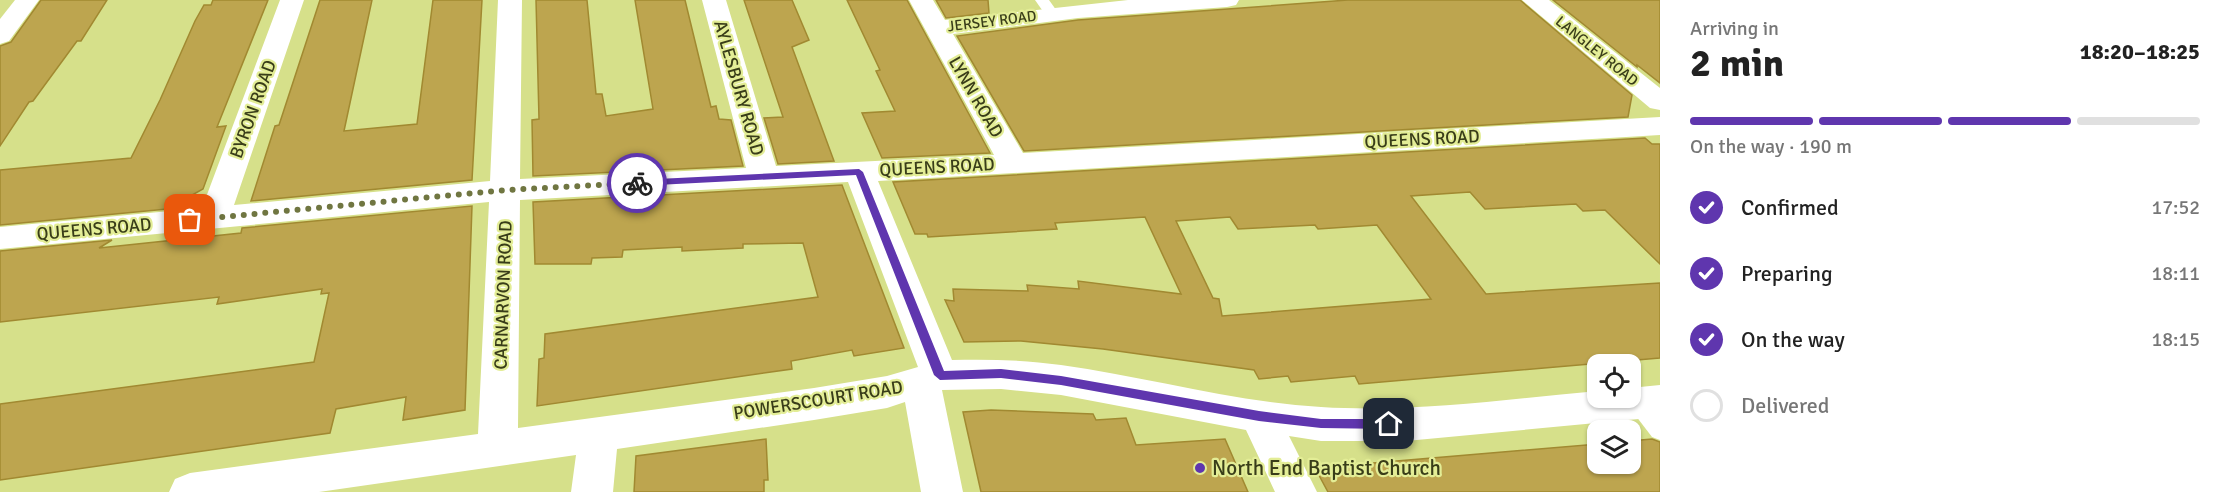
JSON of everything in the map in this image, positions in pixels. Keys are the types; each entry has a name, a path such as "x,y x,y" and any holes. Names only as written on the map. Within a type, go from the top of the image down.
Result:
{"street":[{"path":"0,36 27,0"},
{"name":"BYRON ROAD","path":"214,218 292,0"},
{"name":"CARNARVON ROAD","path":"498,447 510,0"},
{"name":"AYLESBURY ROAD","path":"714,0 764,177"},
{"name":"LYNN ROAD","path":"921,0 1014,163"},
{"name":"JERSEY ROAD","path":"937,28 1047,7 1227,0"},
{"name":"LANGLEY ROAD","path":"1534,0 1660,102"},
{"name":"QUEENS ROAD","path":"0,238 506,190 1660,126"},
{"path":"859,172 931,379 942,492"},
{"name":"POWERSCOURT ROAD","path":"190,492 246,488 498,447 856,397 886,392 931,379 1001,374 1061,380 1259,416 1321,423 1406,424 1652,411"},
{"path":"1259,416 1296,492"},
{"path":"592,492 599,433"}],"building":[{"path":"41,0 107,0 81,41 77,41 33,101 29,102 0,146 0,46 11,42"},
{"path":"213,0 268,0 217,127 226,126 203,189 167,209 0,225 0,170 131,158 195,21 204,5 211,5"},
{"path":"320,0 372,0 344,131 417,124 433,0 482,0 472,180 251,201 275,126 279,125"},
{"path":"536,0 587,0 596,94 602,94 606,116 653,109 635,0 685,0 711,107 716,106 719,119 731,120 743,166 533,176 532,120 539,119"},
{"path":"744,0 792,0 809,40 792,47 834,161 778,164 764,118 783,117"},
{"path":"847,0 907,0 990,153 882,158 862,113 895,111 876,71 880,70"},
{"path":"936,0 988,0 989,13 946,18"},
{"path":"1348,0 1520,0 1632,95 1628,117 1024,151 957,36 1078,20"},
{"path":"1553,0 1660,0 1660,83 1637,65 1637,67"},
{"path":"1645,138 1652,144 1660,144 1660,264 1605,210 1583,211 1576,204 1485,209 1470,192 1411,196 1486,294 1660,283 1660,358 1641,360 1641,354 1587,354 1587,364 1359,384 1355,376 1291,382 1288,376 1259,379 1254,370 1103,349 1021,341 964,342 945,300 954,301 953,289 1028,291 1027,285 1079,289 1078,281 1181,294 1145,217 1055,223 1057,229 928,237 927,234 915,234 893,182","holes":["1230,217 1238,229 1315,225 1318,229 1377,225 1431,299 1222,316 1219,299 1213,298 1176,221"]},
{"path":"842,185 904,348 854,356 852,350 791,361 792,369 537,406 539,359 544,358 545,334 818,297 803,243 743,244 743,248 682,251 682,247 623,250 622,257 592,258 591,264 535,264 533,202"},
{"path":"472,206 465,410 403,420 406,397 336,409 330,433 0,480 0,404 314,362 329,293 321,294 322,289 217,304 219,297 0,322 0,251 112,240 99,248 241,233 242,228"},
{"path":"991,410 1093,414 1096,420 1126,418 1136,445 1225,439 1248,492 981,492 963,412"},
{"path":"766,439 768,480 764,480 764,492 634,492 636,456"},
{"path":"1652,439 1660,442 1660,492 1328,492 1315,468 1587,445 1587,474 1641,474 1641,440"}],"way so far":[{"path":"190,220 506,190 637,183"}],"place":[{"name":"North End Baptist Church","path":"1200,468"}],"route":[{"path":"637,183 859,172 940,375 1001,374 1061,380 1259,416 1321,423 1389,424"}]}
